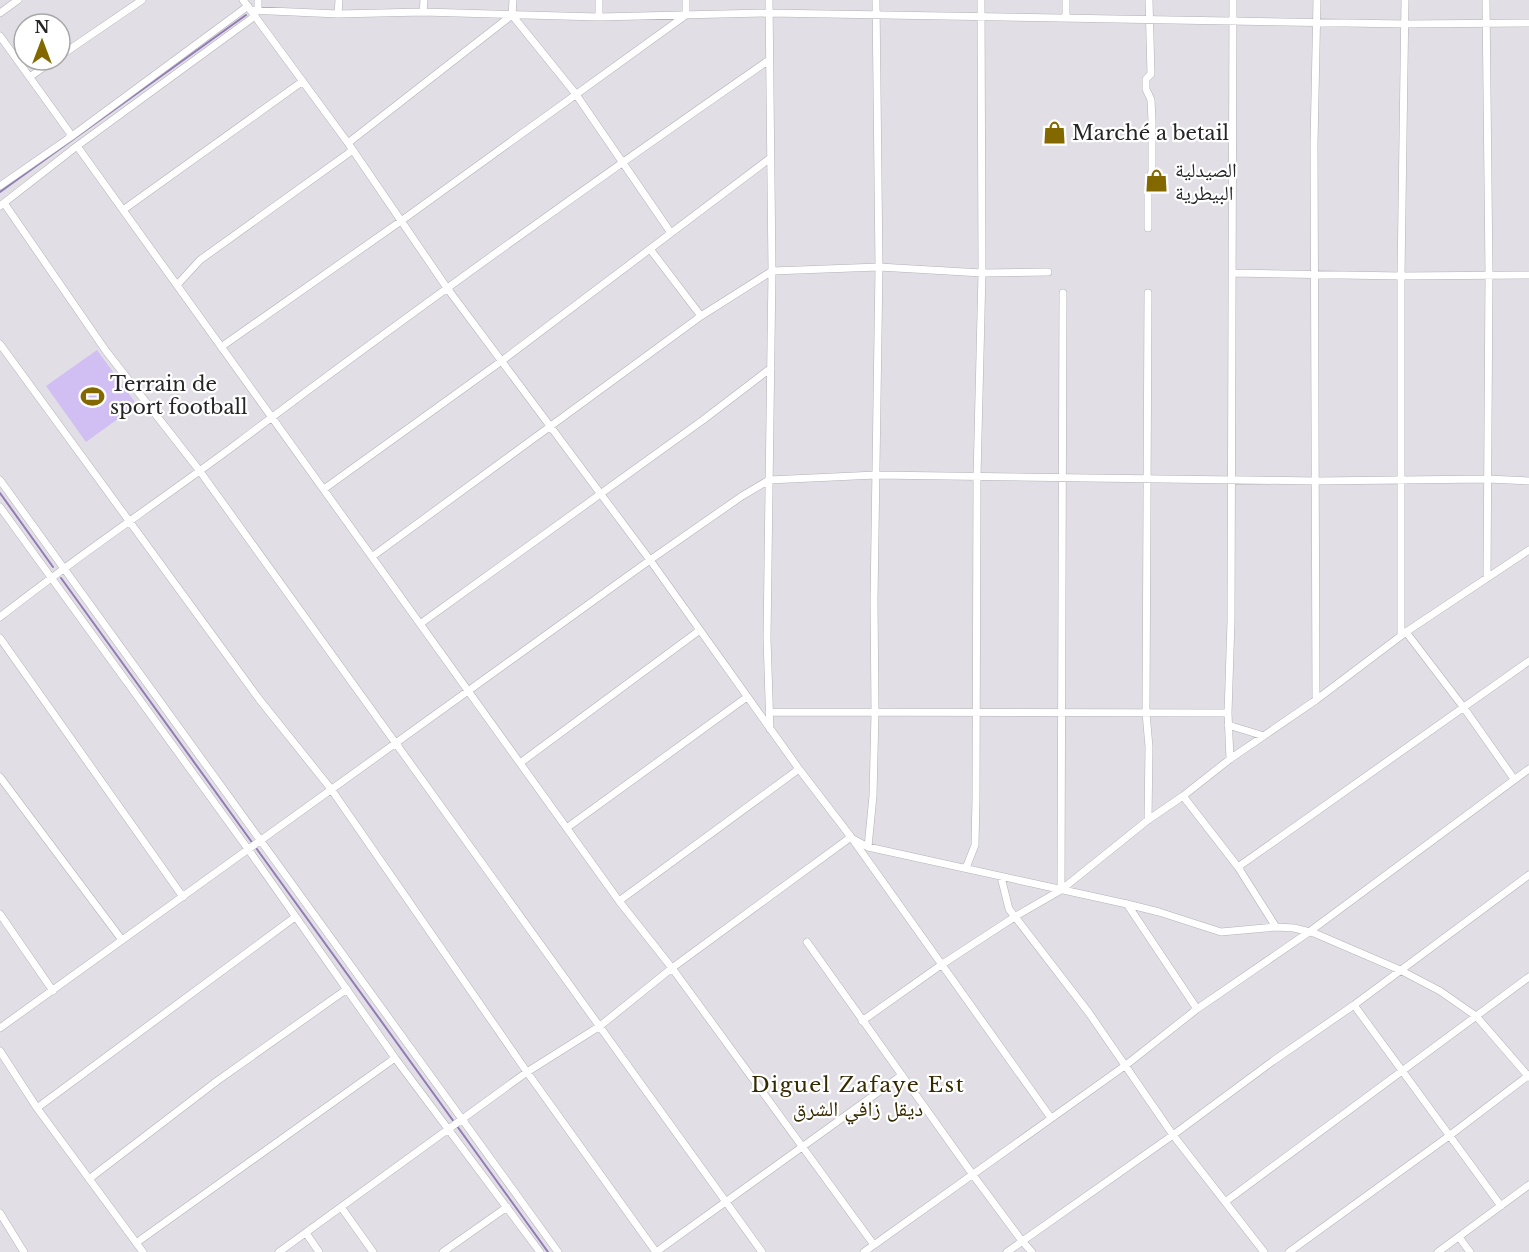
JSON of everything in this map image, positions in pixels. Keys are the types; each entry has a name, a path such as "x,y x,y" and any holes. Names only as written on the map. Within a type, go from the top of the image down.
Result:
{"street":[{"path":"0,13 18,0"},
{"path":"72,48 142,0"},
{"path":"258,0 251,9 2,204 106,351 199,470 762,1252"},
{"path":"338,14 339,0"},
{"path":"423,0 423,12"},
{"path":"513,0 512,15 575,93 671,233"},
{"path":"599,0 599,17"},
{"path":"686,0 686,15"},
{"path":"769,0 772,271 766,638 770,729"},
{"path":"868,847 873,796 875,713 874,601 879,267 876,0"},
{"path":"966,868 975,845 977,477 982,273 981,0"},
{"path":"1066,0 1066,17"},
{"path":"1148,228 1148,186 1152,171 1151,100 1146,89 1146,79 1150,74 1149,0"},
{"path":"1230,759 1228,713 1231,621 1233,0"},
{"path":"1316,700 1314,144 1317,0"},
{"path":"1405,0 1401,276 1404,634 1464,708 1514,779"},
{"path":"1486,0 1489,274 1487,578"},
{"path":"251,9 447,288 650,560 1051,1118"},
{"path":"0,186 251,9 338,14 423,12 599,17 769,13 1405,24 1529,23"},
{"path":"178,284 200,261 350,147 512,15"},
{"path":"221,347 401,221 575,93 686,15"},
{"path":"0,36 72,136"},
{"path":"0,617 447,288 769,60"},
{"path":"31,76 37,72"},
{"path":"123,210 303,81"},
{"path":"77,146 619,901 672,968 874,1245"},
{"path":"324,489 502,360 769,159"},
{"path":"650,249 701,316"},
{"path":"373,556 701,316 772,271 879,267 982,273 1048,272"},
{"path":"1232,273 1401,276 1529,275"},
{"path":"1148,292 1146,713 1149,747 1148,820"},
{"path":"1061,890 1063,293"},
{"path":"0,344 260,699 331,789 527,1072 656,1252 902,1075"},
{"path":"420,624 771,368"},
{"path":"0,1028 650,560 742,496 770,480 876,475 1316,481 1487,479 1529,481"},
{"path":"0,480 57,573 254,845 558,1252"},
{"path":"0,507 57,573 254,845 296,917 395,1058 540,1252"},
{"path":"862,1021 1016,916 1061,890 1148,820 1230,759 1316,700 1404,634 1529,550"},
{"path":"520,763 700,630"},
{"path":"0,638 183,897"},
{"path":"1238,867 1529,661"},
{"path":"568,827 747,698"},
{"path":"770,712 1228,713"},
{"path":"1228,724 1264,736"},
{"path":"619,901 799,769"},
{"path":"864,1252 1126,1065 1197,1009 1309,932 1529,769"},
{"path":"0,777 123,940"},
{"path":"1183,796 1238,867 1276,927"},
{"path":"851,837 868,847 1128,904 1221,932 1276,927 1309,932 1400,970 1440,991 1476,1016 1529,1076 1290,1252"},
{"path":"279,1252 527,1072 600,1026 672,968 851,837"},
{"path":"1007,1252 1354,1005 1529,875"},
{"path":"1001,877 1009,909 1126,1065 1173,1135 1264,1252"},
{"path":"1128,904 1197,1009"},
{"path":"0,914 53,990"},
{"path":"37,1108 296,917"},
{"path":"807,942 973,1175 1032,1252"},
{"path":"1225,1202 1529,977"},
{"path":"89,1179 217,1081 347,989"},
{"path":"1354,1005 1501,1206"},
{"path":"0,1051 37,1108 143,1252"},
{"path":"136,1243 395,1058"},
{"path":"1438,1252 1529,1185"},
{"path":"341,1207 373,1252"},
{"path":"443,1252 507,1207"},
{"path":"0,1213 24,1252"},
{"path":"306,1233 319,1252"},
{"path":"1459,1237 1470,1252"}],"shaded area":[{"name":"Terrain de sport football","path":"97,350 137,405 86,442 46,386"}],"waterway":[{"path":"0,192 246,15"},
{"path":"0,493 53,567"},
{"path":"61,578 548,1252"}],"place":[{"name":"Marché a betail","path":"1054,133"},
{"name":"الصيدلية البيطرية","path":"1157,181"},
{"name":"Terrain de sport football","path":"92,396"}],"district":[{"name":"Diguel Zafaye Est ديقل زافي الشرق","path":"858,1097"}]}
